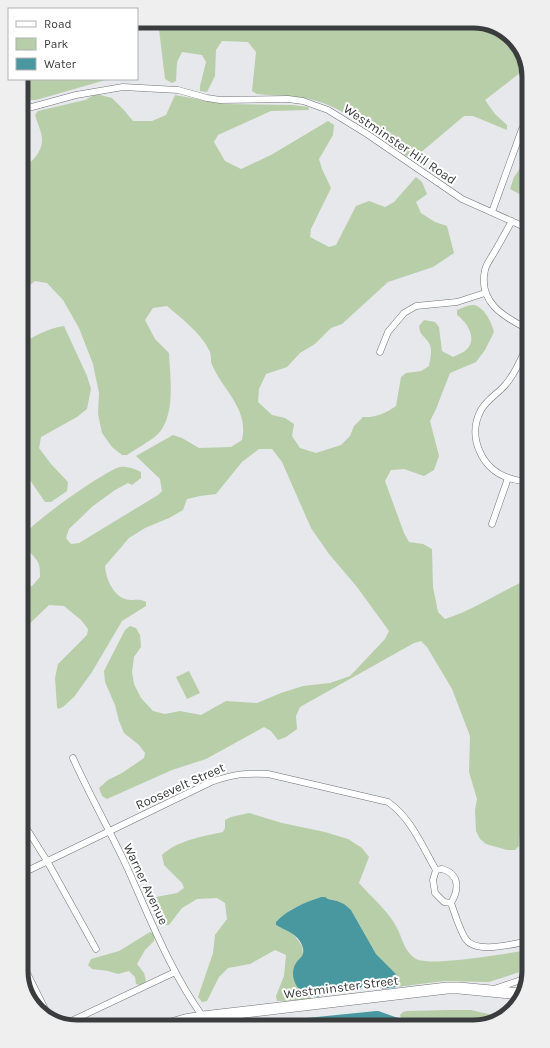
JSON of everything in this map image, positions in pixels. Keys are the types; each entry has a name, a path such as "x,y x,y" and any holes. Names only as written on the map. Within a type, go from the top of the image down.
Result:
{"highway":[{"name":"Westminster Street","path":"189,1020 203,1017 448,988 516,993"}],"street":[{"name":"Westminster Hill Road","path":"28,108 76,95 123,87 178,90 220,100 303,100 340,117 414,165 444,188 462,199 522,226"},
{"path":"492,212 522,129"},
{"path":"512,221 485,269 485,292 491,303 500,313 522,326"},
{"path":"380,352 388,332 404,314 416,306 457,302 485,292"},
{"path":"522,356 507,383 485,403 477,421 475,434 478,447 483,458 491,467 508,478 522,481"},
{"path":"492,524 508,478"},
{"name":"Warner Avenue","path":"73,758 85,786 110,830 175,972 188,996 203,1017"},
{"name":"Roosevelt Street","path":"28,870 211,782 238,774 268,774 388,802 406,817 436,870"},
{"path":"28,831 47,861 96,949"},
{"path":"442,869 448,871 454,878 457,886 457,893 451,903 444,902 435,893 433,880 436,870 442,869"},
{"path":"451,903 465,938 475,947 485,948 522,942"},
{"path":"74,1020 175,972"},
{"path":"29,976 44,1008"},
{"path":"489,991 521,980"}],"green space":[{"path":"159,28 476,28 494,33 508,42 518,58 521,72 485,100 495,114 507,125 507,130 473,116 464,116 419,154 408,157 356,120 323,103 307,98 257,94 252,91 256,52 248,42 222,41 216,50 215,76 207,92 200,91 206,62 202,55 182,52 177,62 176,81 172,83 165,79"},
{"path":"28,80 106,80 36,100 28,100"},
{"path":"96,94 112,98 133,121 152,121 166,115 175,95 224,104 293,105 308,107 309,110 271,111 218,135 214,142 225,161 241,169 271,155 328,121 334,125 333,135 319,159 331,188 311,229 310,237 329,247 336,245 356,206 369,201 385,207 394,202 416,177 422,182 427,194 416,202 421,213 435,222 447,226 454,253 433,267 388,282 342,324 331,328 315,344 300,353 287,367 266,374 259,389 258,402 272,415 285,418 294,424 292,436 300,448 316,453 341,445 350,436 354,426 363,417 372,417 388,411 396,406 401,377 406,373 421,371 429,366 431,349 427,340 421,334 419,326 424,320 435,322 439,327 442,351 453,357 465,351 471,342 468,327 457,315 457,310 473,305 477,306 481,308 489,320 494,332 485,350 476,362 450,373 430,421 439,456 434,470 424,476 404,469 391,470 385,481 404,533 409,542 423,544 432,549 433,587 438,612 445,619 466,611 522,582 522,831 520,832 519,846 515,850 507,850 486,844 480,839 476,831 475,810 477,799 469,772 470,736 452,689 427,647 421,641 414,643 300,707 296,716 297,729 286,737 278,740 271,731 264,727 206,759 172,770 107,799 102,796 99,788 108,780 122,773 144,758 145,753 139,745 124,733 115,705 105,682 104,671 125,630 130,626 136,628 140,635 141,647 134,657 132,672 134,684 141,698 153,711 165,714 180,711 201,715 226,701 257,703 303,686 330,683 350,676 385,639 389,631 357,587 329,554 311,528 282,462 272,449 259,449 242,462 216,494 187,499 183,510 169,518 145,528 129,538 105,566 109,583 120,597 144,601 146,602 146,606 122,621 92,672 74,697 63,707 58,709 55,678 58,664 87,635 88,629 81,620 64,606 49,605 28,625 28,588 32,586 40,577 40,569 36,559 28,550 28,531 53,510 112,470 125,467 141,472 141,478 132,485 128,483 115,490 93,506 69,529 66,538 71,544 79,543 158,495 162,491 160,479 136,456 173,435 182,438 199,448 231,447 242,440 243,429 242,419 234,400 211,363 210,352 201,338 167,306 153,308 145,320 155,339 169,353 171,384 170,406 164,426 158,434 127,455 122,455 112,447 102,433 98,414 99,393 93,364 79,328 63,300 47,283 35,281 28,287 28,164 39,152 42,143 42,138 35,115 38,111 85,100"},
{"path":"522,167 522,195 510,189 514,177"},
{"path":"64,326 87,376 91,389 87,409 77,417 41,437 39,448 51,464 68,482 67,491 51,502 45,502 28,477 28,340 53,329"},
{"path":"189,671 200,693 187,699 176,677"},
{"path":"249,813 282,823 325,832 348,839 362,848 369,857 359,883 395,923 407,950 416,959 424,961 453,960 522,951 522,971 489,982 444,981 397,987 399,979 397,975 376,954 351,910 337,901 321,897 290,910 276,925 292,932 302,946 303,954 295,964 296,979 297,984 302,991 311,997 310,1000 277,1001 276,996 284,976 286,955 275,950 250,964 228,968 219,977 207,1001 202,1002 198,997 213,953 215,935 227,919 225,903 217,898 197,899 182,908 169,925 162,924 157,919 151,905 156,897 177,893 184,888 182,883 164,865 162,855 168,850 182,843 199,837 223,832 225,828 225,820"},
{"path":"150,932 155,934 154,941 145,950 137,964 144,973 146,981 143,986 136,984 135,977 129,971 118,974 92,969 88,965 91,959 119,951"},
{"path":"471,1010 493,1015 473,1020 402,1020 400,1015 407,1011"}],"water":[{"path":"321,897 344,904 351,910 376,954 397,975 399,979 397,987 383,989 369,980 357,991 332,987 325,994 315,997 307,995 301,991 295,982 293,970 303,954 302,945 294,935 276,925 276,922 291,910"}],"waterway":[{"path":"347,1020 377,1017 386,1020"}]}
